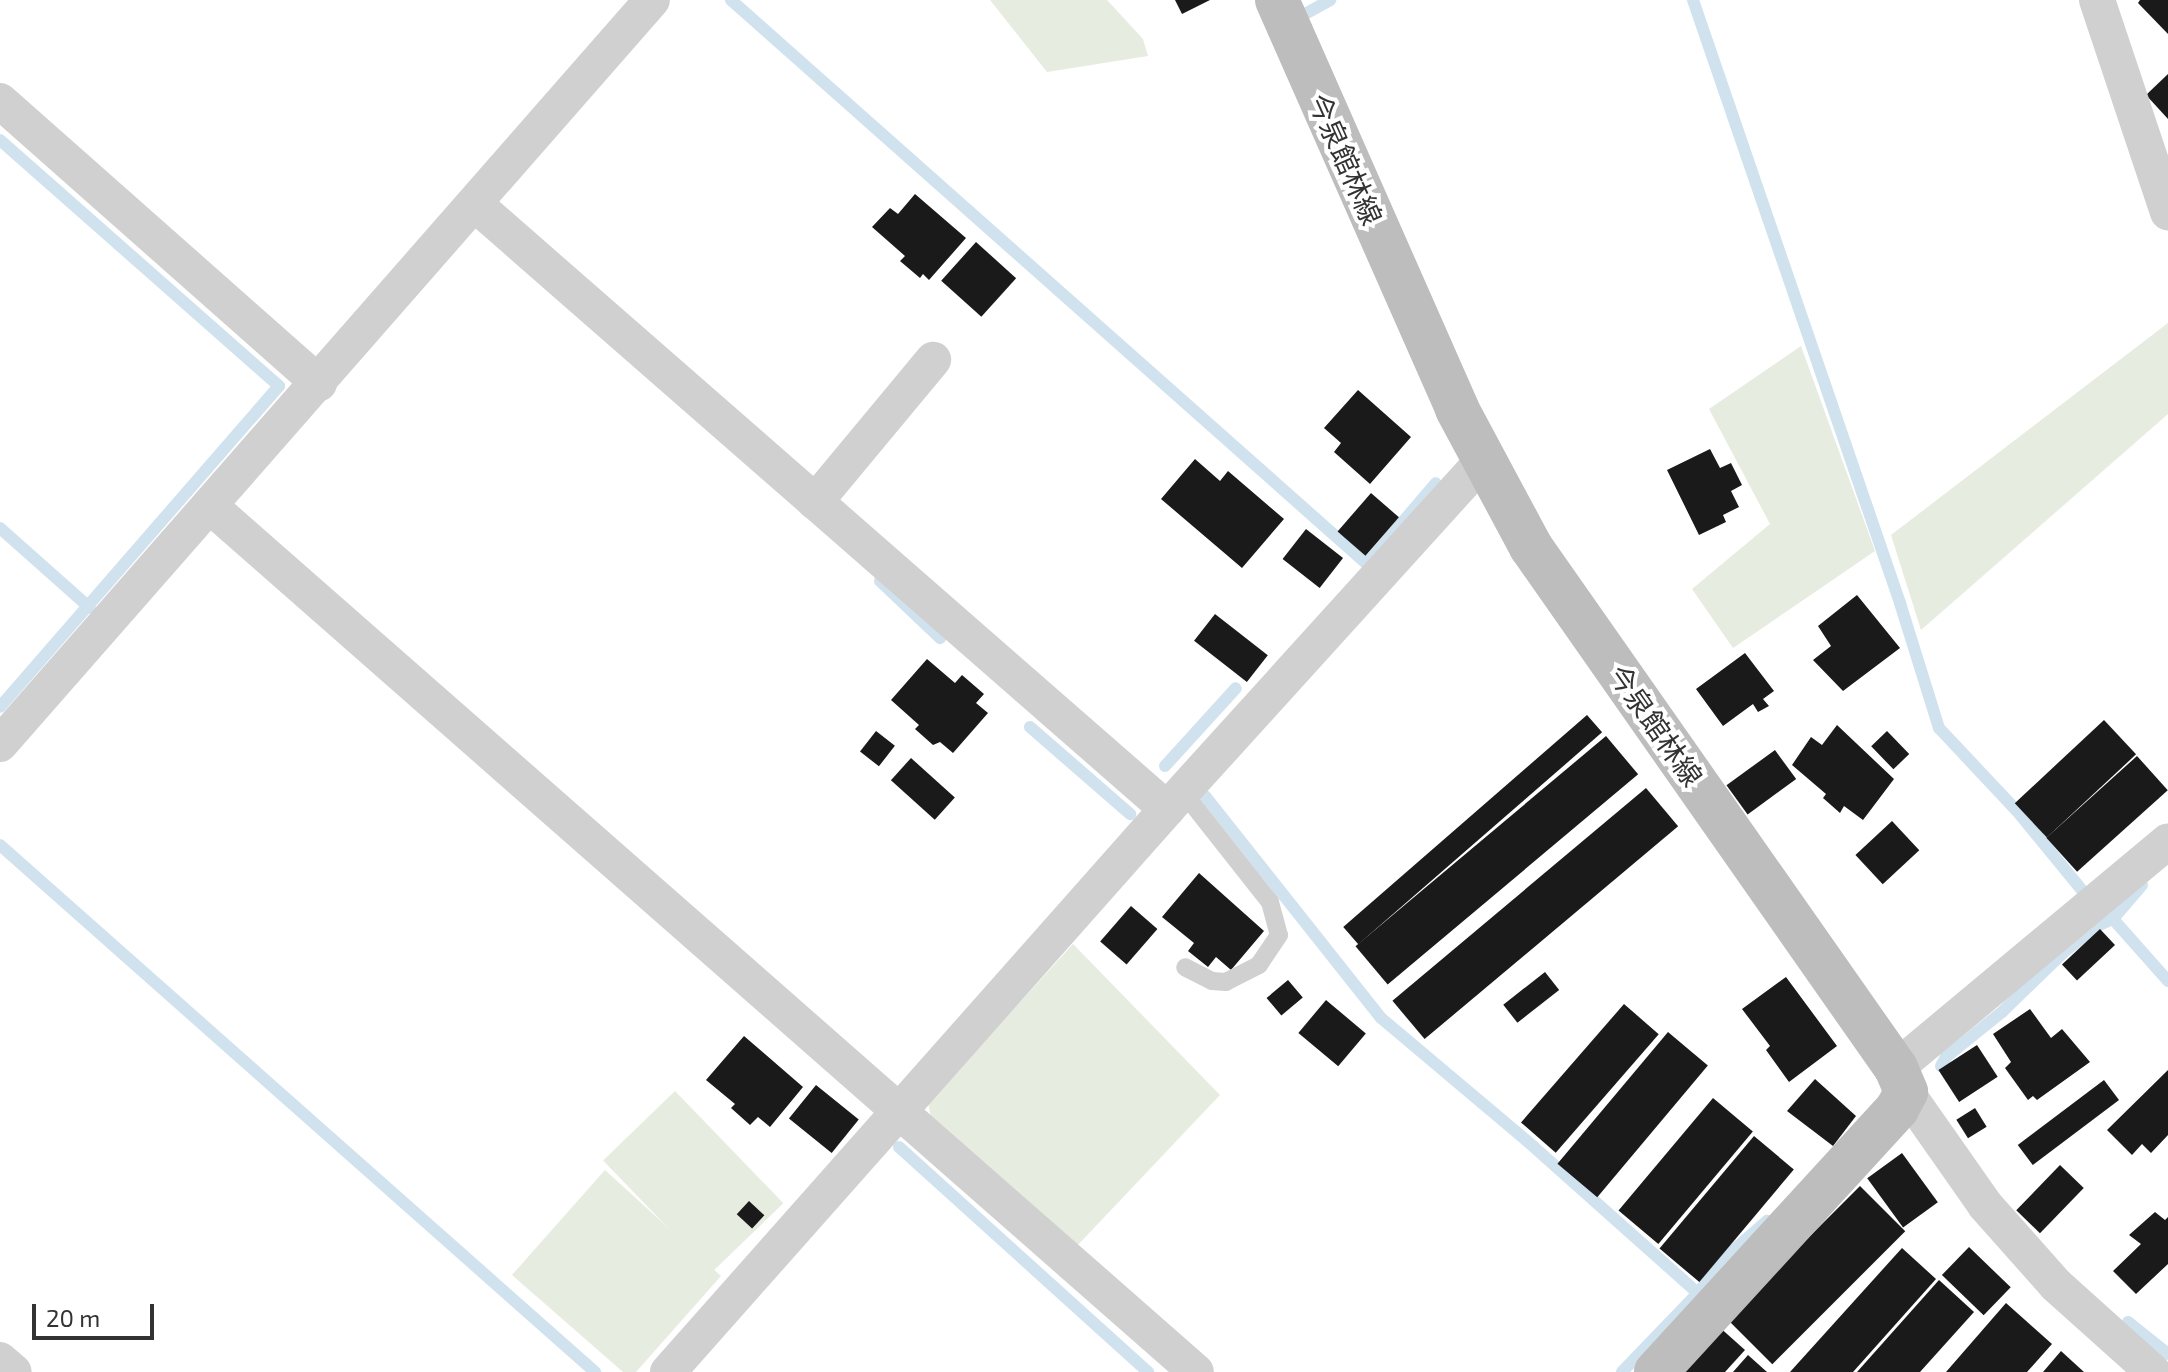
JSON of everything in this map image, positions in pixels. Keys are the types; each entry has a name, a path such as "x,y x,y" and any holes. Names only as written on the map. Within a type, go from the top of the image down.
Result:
{"main road":[{"name":"今泉館林線","path":"1277,0 1482,462 1531,547 1901,1080"},
{"path":"1656,1372 1897,1109 1901,1080"}],"street":[{"path":"0,744 476,205 652,0"},
{"path":"2097,0 2168,212"},
{"path":"0,101 319,383"},
{"path":"476,205 815,502 1175,800"},
{"path":"815,502 933,360"},
{"path":"668,1372 1175,800 1482,462"},
{"path":"210,506 1196,1372"},
{"path":"2153,1372 2035,1262 1985,1205 1901,1080 2168,841"},
{"path":"0,1360 14,1372"}],"lane":[{"path":"1175,800 1270,902 1279,935 1259,965 1226,982 1212,981 1185,967"}],"shaded area":[{"path":"990,0 1107,0 1143,39 1148,56 1047,72"},
{"path":"2168,323 2168,414 1921,630 1891,535"},
{"path":"1801,346 1875,551 1733,648 1692,589 1770,524 1709,409"},
{"path":"1073,944 1220,1095 1075,1248 932,1122 928,1103"},
{"path":"675,1091 783,1203 711,1273 603,1160"},
{"path":"605,1170 721,1276 636,1372 623,1372 512,1275"}],"building":[{"path":"1175,0 1210,0 1182,14"},
{"path":"2140,0 2168,0 2168,34 2138,3"},
{"path":"2168,74 2168,119 2146,95"},
{"path":"915,194 966,238 929,280 923,274 920,278 900,261 905,256 872,227 890,208 898,214"},
{"path":"976,242 1016,278 981,317 941,281"},
{"path":"1358,390 1411,437 1370,484 1334,452 1341,443 1324,428"},
{"path":"1710,449 1720,468 1731,463 1742,485 1731,491 1739,507 1723,515 1726,522 1699,535 1667,470"},
{"path":"1195,459 1220,481 1228,471 1284,519 1242,568 1161,499"},
{"path":"1371,493 1399,517 1365,556 1338,531"},
{"path":"1306,529 1343,558 1320,588 1283,559"},
{"path":"1857,595 1900,648 1843,691 1813,660 1831,646 1818,626"},
{"path":"1215,614 1268,655 1247,682 1194,641"},
{"path":"1745,653 1774,691 1763,699 1769,706 1758,712 1753,704 1723,726 1696,689"},
{"path":"927,659 955,683 962,675 984,694 976,703 988,713 953,753 940,742 933,745 915,729 919,725 891,700"},
{"path":"1587,715 1602,732 1358,944 1343,927"},
{"path":"2104,720 2136,754 2047,838 2015,803"},
{"path":"1837,725 1894,779 1863,820 1844,806 1840,813 1823,798 1826,794 1792,765 1811,737 1822,745"},
{"path":"876,731 895,746 879,766 860,751"},
{"path":"1887,731 1909,754 1893,769 1871,746"},
{"path":"1606,736 1638,774 1388,984 1356,946"},
{"path":"1775,750 1796,779 1748,814 1726,785"},
{"path":"2137,756 2168,790 2077,872 2046,838"},
{"path":"911,758 955,797 935,820 891,780"},
{"path":"1646,788 1678,826 1425,1039 1392,1001"},
{"path":"1892,821 1919,850 1883,884 1855,855"},
{"path":"1199,873 1264,931 1231,970 1216,957 1208,967 1188,951 1194,943 1162,917"},
{"path":"1131,906 1157,929 1127,964 1100,941"},
{"path":"2100,929 2115,945 2077,981 2062,964"},
{"path":"1545,972 1559,990 1517,1023 1503,1005"},
{"path":"1786,977 1837,1046 1789,1082 1766,1050 1770,1046 1742,1009"},
{"path":"1288,980 1303,998 1281,1016 1267,998"},
{"path":"1326,1000 1366,1033 1338,1066 1298,1033"},
{"path":"1624,1004 1659,1034 1556,1153 1521,1122"},
{"path":"2030,1009 2051,1038 2062,1029 2090,1062 2037,1100 2033,1096 2028,1100 2005,1068 2011,1062 1993,1034"},
{"path":"1668,1032 1708,1065 1597,1197 1557,1164"},
{"path":"744,1036 803,1087 770,1127 758,1117 750,1125 731,1108 735,1104 706,1080"},
{"path":"1977,1045 1998,1077 1959,1102 1938,1070"},
{"path":"2168,1070 2168,1135 2151,1153 2142,1144 2132,1155 2107,1130"},
{"path":"1815,1079 1856,1116 1833,1146 1787,1111"},
{"path":"2104,1080 2119,1100 2033,1165 2018,1145"},
{"path":"816,1085 859,1120 832,1153 789,1118"},
{"path":"1713,1098 1753,1131 1658,1244 1619,1211"},
{"path":"1975,1108 1987,1127 1968,1138 1956,1120"},
{"path":"1754,1136 1794,1169 1699,1282 1660,1249"},
{"path":"1902,1153 1938,1202 1903,1228 1867,1178"},
{"path":"2060,1165 2084,1188 2040,1233 2016,1210"},
{"path":"1860,1186 1905,1231 1772,1364 1727,1319"},
{"path":"749,1201 764,1215 752,1228 737,1214"},
{"path":"2155,1212 2165,1220 2168,1217 2168,1264 2136,1294 2113,1271 2141,1244 2129,1235"},
{"path":"1969,1247 2011,1287 1984,1315 1942,1275"},
{"path":"1902,1248 1936,1279 1853,1372 1790,1372"},
{"path":"1939,1280 1974,1312 1920,1372 1857,1372"},
{"path":"2006,1303 2052,1344 2027,1372 1946,1372"},
{"path":"1717,1325 1745,1350 1725,1372 1675,1372"},
{"path":"2061,1351 2084,1372 2043,1372"},
{"path":"1748,1355 1767,1372 1733,1372"}],"waterway":[{"path":"731,0 1367,564 1436,483"},
{"path":"1305,14 1330,0"},
{"path":"1693,0 1900,603 1939,728 2017,811 2082,890"},
{"path":"0,140 279,386 0,707"},
{"path":"0,528 90,608"},
{"path":"880,581 940,638"},
{"path":"1165,766 1236,688"},
{"path":"1030,727 1130,814"},
{"path":"1205,796 1381,1018 1526,1140 1698,1293"},
{"path":"0,845 595,1372"},
{"path":"2142,885 2113,919 2168,981"},
{"path":"1941,1066 1946,1057 2002,1012 2064,952 2097,926 2113,919"},
{"path":"899,1147 1148,1372"},
{"path":"1622,1372 1698,1293 1728,1255 1767,1221"},
{"path":"2128,1322 2168,1354"}]}
